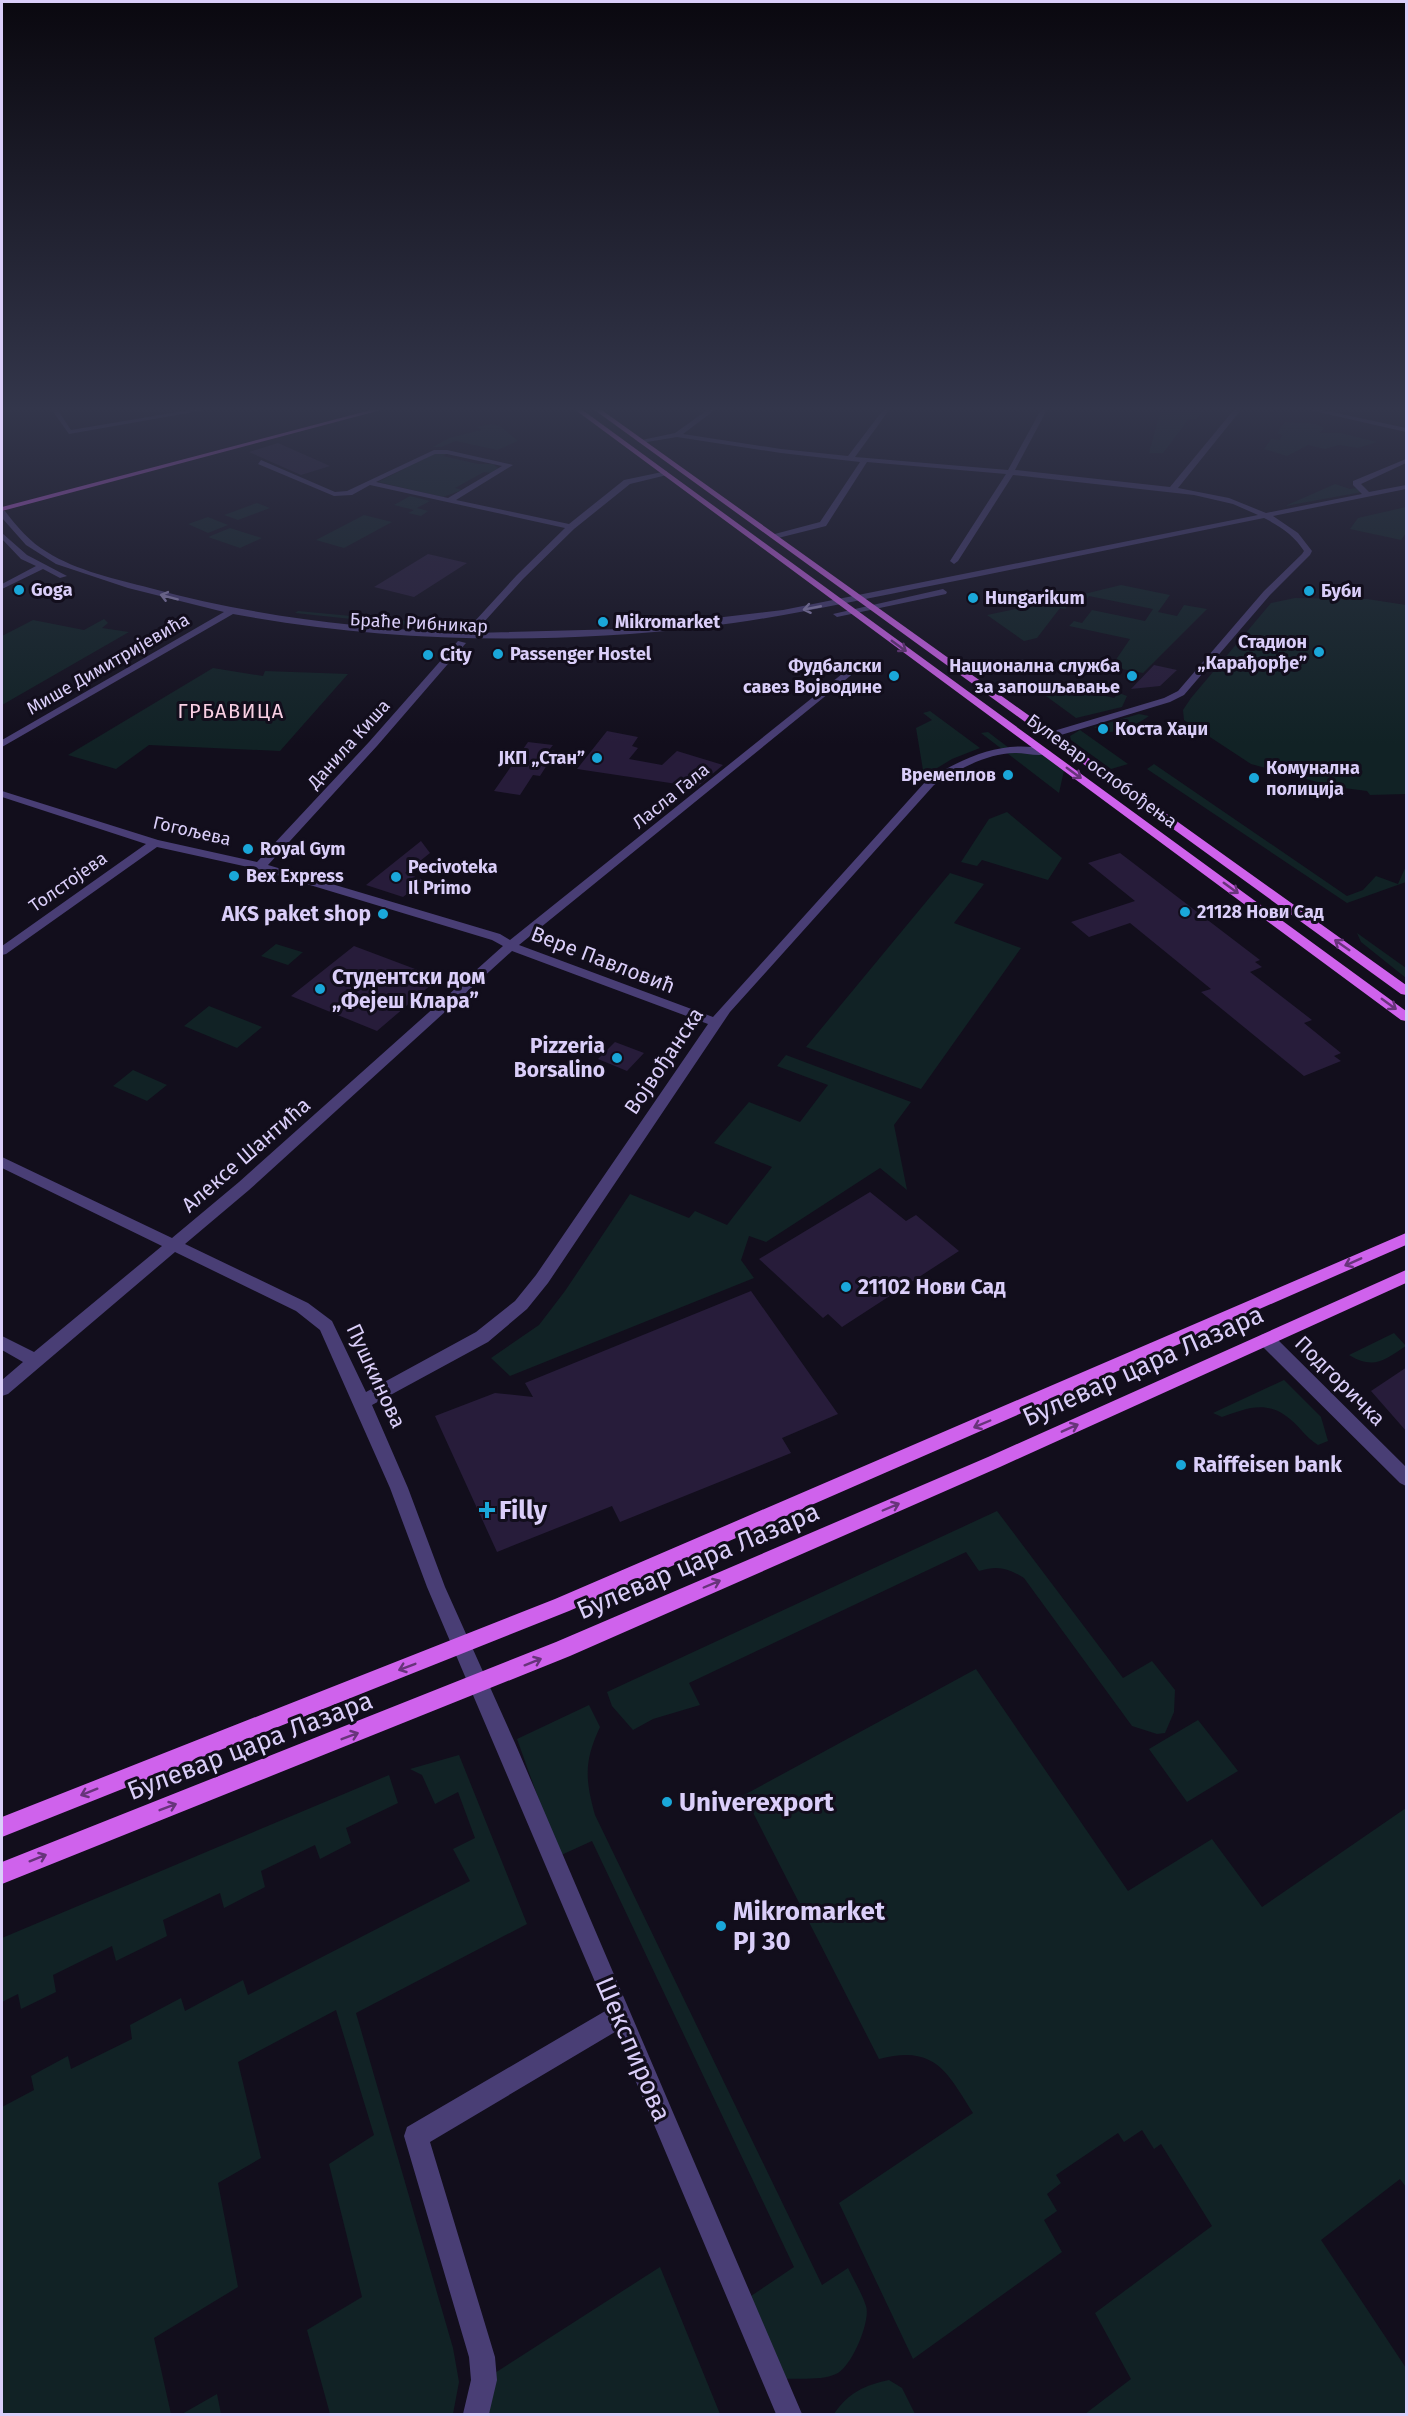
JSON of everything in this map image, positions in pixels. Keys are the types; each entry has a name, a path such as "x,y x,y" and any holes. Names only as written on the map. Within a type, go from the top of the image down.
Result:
{"main road":[{"name":"Булевар ослобођења","path":"726,519 1407,1017"},
{"name":"Булевар ослобођења","path":"749,519 1407,991"},
{"name":"Булевар цара Лазара","path":"2,1827 573,1600 1407,1239"},
{"name":"Булевар цара Лазара","path":"2,1873 479,1684 973,1471 1407,1276"}],"street":[{"name":"Браће Рибникар","path":"8,519 29,545 64,566 230,612 326,626 464,639 678,628 841,603 1255,519"},
{"path":"534,519 571,527"},
{"name":"Данила Киша","path":"260,866 373,744 520,577 581,519"},
{"path":"774,537 824,524 827,519"},
{"path":"954,561 981,519"},
{"path":"1051,735 1167,700 1181,693 1308,551 1306,543 1278,524 1255,519"},
{"path":"1263,519 1295,543 1298,549 1297,562"},
{"path":"1267,521 1276,519"},
{"path":"1278,524 1293,520"},
{"path":"1074,565 1252,528"},
{"name":"Браће Рибникар","path":"2,535 11,547 40,567 69,578 154,603 220,619 313,632 464,639 615,640 712,632 809,619"},
{"path":"2,587 40,567"},
{"path":"1040,572 1051,569"},
{"path":"1007,579 1028,574"},
{"path":"2,577 18,579"},
{"path":"825,616 954,590"},
{"name":"Мише Димитријевића","path":"2,744 230,612"},
{"name":"Ласла Гала","path":"511,945 850,672"},
{"path":"1009,748 1016,737 1015,729"},
{"name":"Војвођанска","path":"362,1402 483,1337 521,1305 542,1279 715,1022 846,873 930,783 974,759 1009,748 1046,752"},
{"name":"Гогољева","path":"2,794 155,843 260,866 496,937 511,945"},
{"name":"Толстојева","path":"2,951 155,843"},
{"name":"Вере Павловић","path":"511,945 524,953 715,1022"},
{"name":"Алексе Шантића","path":"2,1389 176,1245 511,945"},
{"name":"Пушкинова","path":"2,1162 176,1245 320,1318 331,1334 362,1402 479,1684"},
{"name":"Подгоричка","path":"1267,1340 1407,1478"},
{"path":"2,1342 35,1361"},
{"name":"Шекспирова","path":"479,1684 789,2415"},
{"path":"476,2415 484,2380 482,2357 416,2136 619,2016"}],"shaded area":[{"path":"203,519 212,519 228,525 208,533 188,524"},
{"path":"357,519 379,519 392,522 344,548 316,540"},
{"path":"1357,519 1406,519 1406,533 1401,540 1350,529"},
{"path":"230,528 262,538 240,548 208,537"},
{"path":"1121,585 1170,595 1158,612 1177,616 1184,605 1207,609 1143,673 1111,667 1130,639 1069,626 1074,621 1082,623 1092,610 1145,621 1153,609 1089,596 1083,604 1072,597"},
{"name":"Стадион „Карађорђе”","path":"1295,598 1367,599 1406,605 1406,794 1370,795 1367,791 1336,787 1251,764 1184,720 1183,710 1191,698 1271,603"},
{"path":"1058,600 1067,605 1066,609 1060,608 1037,638 1024,641 987,615"},
{"path":"298,611 436,624 408,625 295,613"},
{"path":"104,619 108,623 102,628 129,632 2,705 2,636 33,620 84,630"},
{"path":"213,668 263,676 265,671 348,674 280,751 149,745 116,769 68,755"},
{"path":"1053,684 1114,698 1119,693 1127,696 1122,707 1076,718 1035,688"},
{"path":"930,711 980,748 952,759 924,776 916,728 932,720 923,713"},
{"path":"1139,714 1149,716 1122,730 1108,732 1094,727"},
{"path":"1080,730 1128,764 1111,769 1071,740 1070,736"},
{"path":"988,732 1009,748 1046,752 1065,766 1059,793 981,733"},
{"path":"1154,764 1347,896 1363,890 1376,876 1398,884 1406,866 1406,882 1347,903 1147,769"},
{"path":"1007,812 1062,858 1048,880 982,860 977,866 961,862 989,819"},
{"path":"950,873 984,884 954,923 1021,948 921,1089 806,1047"},
{"path":"1357,933 1406,968 1406,978 1361,942"},
{"path":"276,944 303,952 288,965 261,956"},
{"path":"209,1006 262,1027 237,1048 184,1026"},
{"path":"786,1055 911,1102 894,1125 907,1190 880,1168 766,1242 749,1236 741,1260 754,1278 510,1376 491,1358 539,1325 565,1291 630,1194 689,1218 695,1211 727,1225 772,1167 714,1143 749,1102 800,1122 828,1085 777,1066"},
{"path":"133,1070 167,1085 147,1101 113,1086"},
{"path":"1394,1333 1406,1346 1385,1359 1365,1362 1349,1355"},
{"path":"1284,1380 1321,1417 1328,1441 1318,1445 1290,1419 1270,1408 1238,1411 1222,1417 1213,1413"},
{"path":"997,1511 1123,1678 1152,1661 1175,1690 1174,1712 1165,1733 1157,1734 1132,1726 1024,1578 1003,1568 979,1571 966,1552 689,1683 700,1705 653,1719 633,1730 612,1706 607,1692"},
{"path":"976,1669 1128,1891 1212,1839 1262,1907 1406,1808 1406,2187 1400,2179 1321,2240 1406,2368 1406,2414 1085,2414 1131,2379 1095,2313 1212,2226 1161,2144 1154,2149 1142,2130 1124,2142 1118,2133 1056,2175 1061,2183 1047,2194 1057,2211 1044,2220 1062,2252 913,2359 839,2203 973,2113 947,2074 937,2065 914,2055 898,2055 879,2059 744,1795"},
{"path":"589,1705 600,1727 591,1750 588,1770 589,1791 595,1815 822,2285 848,2268 866,2306 866,2322 859,2342 849,2361 832,2376 782,2379 748,2298 794,2267 592,1841 559,1856 517,1739"},
{"path":"1198,1720 1238,1771 1187,1802 1149,1749"},
{"path":"459,1755 527,1924 356,2013 453,2348 459,2382 453,2414 330,2414 307,2330 362,2297 329,2164 374,2135 336,2010 238,2062 261,2158 218,2183 238,2287 154,2338 171,2414 2,2414 2,2107 34,2090 31,2076 68,2056 71,2069 132,2039 130,2025 181,1998 185,2011 243,1980 248,1995 470,1881 453,1849 475,1838 458,1792 435,1804 422,1775 410,1769"},
{"path":"389,1775 398,1803 346,1828 351,1843 320,1859 315,1845 261,1871 265,1887 224,1908 220,1893 163,1920 167,1936 116,1961 112,1946 53,1975 56,1992 21,2009 18,1994 2,2002 2,1938"},
{"path":"660,2267 720,2414 476,2414 484,2380"},
{"path":"889,2380 902,2388 915,2414 834,2414 851,2395 872,2384"},
{"path":"217,2394 221,2414 182,2414"}],"building":[{"path":"428,554 467,563 414,597 374,587"},
{"path":"1154,665 1177,670 1160,686 1131,689"},
{"name":"ЈКП „Стан”","path":"607,731 638,737 632,746 638,748 629,759 662,765 677,751 723,765 697,787 577,769"},
{"path":"528,742 553,745 549,750 556,751 540,776 533,775 520,795 494,791"},
{"name":"Pecivoteka Il Primo","path":"421,841 430,853 405,873 424,880 403,897 366,885"},
{"path":"1120,853 1260,960 1255,962 1262,967 1250,972 1312,1020 1304,1023 1341,1053 1334,1056 1341,1061 1304,1076 1201,992 1211,989 1130,923 1089,937 1071,922 1135,901 1088,863"},
{"name":"Студентски дом „Фејеш Клара”","path":"354,946 439,978 377,1031 291,996"},
{"name":"Pizzeria Borsalino","path":"615,1042 644,1053 627,1071 598,1059"},
{"name":"21102 Нови Сад","path":"870,1192 906,1221 916,1215 959,1251 842,1327 828,1314 823,1318 759,1259"},
{"path":"751,1291 838,1414 782,1438 791,1453 620,1522 612,1506 497,1552 435,1416 495,1393 533,1397 525,1383"},
{"path":"1407,1367 1407,1432 1371,1391"}],"place":[{"name":"Goga","path":"19,590"},
{"name":"Буби","path":"1309,591"},
{"name":"Hungarikum","path":"973,598"},
{"name":"Mikromarket","path":"603,622"},
{"name":"Стадион „Карађорђе”","path":"1319,652"},
{"name":"Passenger Hostel","path":"498,654"},
{"name":"City","path":"428,655"},
{"name":"Фудбалски савез Војводине","path":"894,676"},
{"name":"Национална служба за запошљавање","path":"1132,676"},
{"name":"Коста Хаџи","path":"1103,729"},
{"name":"ЈКП „Стан”","path":"597,758"},
{"name":"Времеплов","path":"1008,775"},
{"name":"Комунална полиција","path":"1254,778"},
{"name":"Royal Gym","path":"248,849"},
{"name":"Bex Express","path":"234,876"},
{"name":"Pecivoteka Il Primo","path":"396,877"},
{"name":"21128 Нови Сад","path":"1185,912"},
{"name":"AKS paket shop","path":"383,914"},
{"name":"Студентски дом „Фејеш Клара”","path":"320,989"},
{"name":"Pizzeria Borsalino","path":"617,1058"},
{"name":"21102 Нови Сад","path":"846,1287"},
{"name":"Raiffeisen bank","path":"1181,1465"},
{"name":"Filly","path":"487,1510"},
{"name":"Univerexport","path":"667,1802"},
{"name":"Mikromarket PJ 30","path":"721,1926"}],"district":[{"name":"ГРБАВИЦА","path":"231,711"}]}
